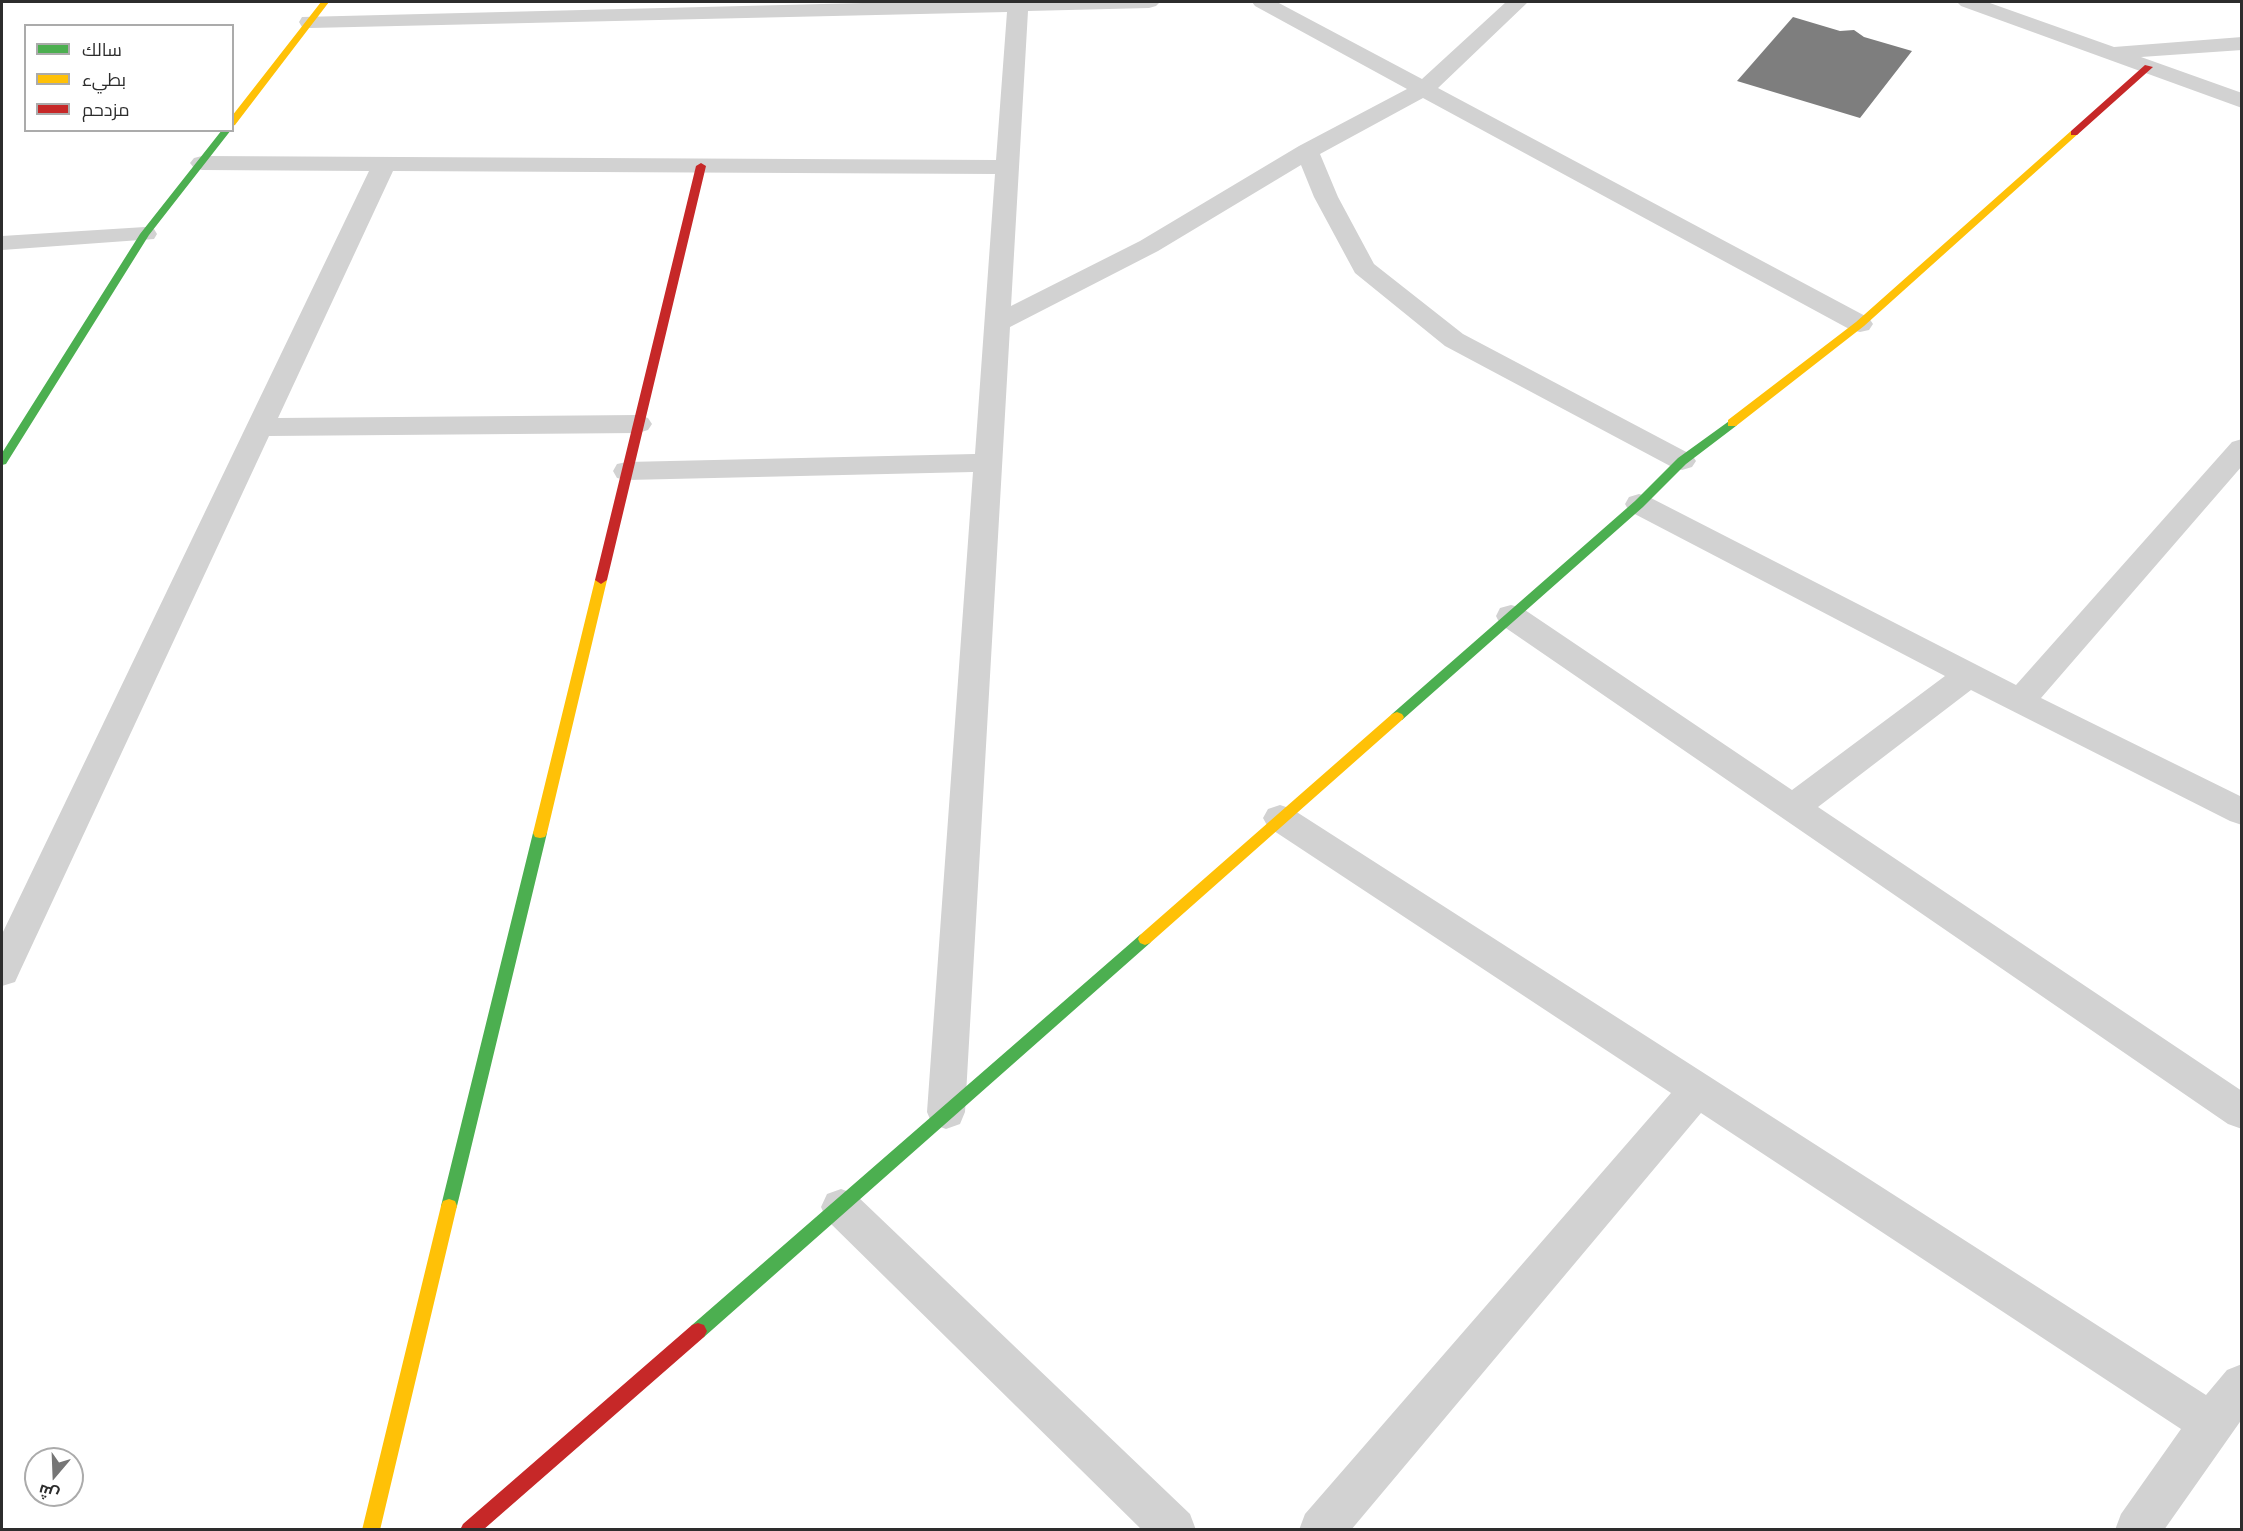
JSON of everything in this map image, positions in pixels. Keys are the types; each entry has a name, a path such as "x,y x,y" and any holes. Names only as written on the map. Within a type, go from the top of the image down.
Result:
{"street":[{"path":"234,120 325,2"},
{"path":"310,22 731,6 1018,6 1149,2"},
{"path":"1262,2 1860,324"},
{"path":"996,324 1149,246 1307,151 1425,88 1518,2"},
{"path":"1968,2 2241,101"},
{"path":"946,1112 1018,6"},
{"path":"2110,53 2241,43"},
{"path":"469,1530 841,1207 946,1112 1639,504 1682,461 1860,324 2148,67"},
{"path":"2,461 145,234 225,132"},
{"path":"1307,151 1326,197 1364,268 1454,340 1682,461"},
{"path":"202,163 1007,168"},
{"path":"2,971 384,164"},
{"path":"371,1530 701,166"},
{"path":"2,243 145,234"},
{"path":"259,427 638,424"},
{"path":"2020,702 2241,447"},
{"path":"627,471 988,463"},
{"path":"1639,504 2020,702 2241,812"},
{"path":"1511,616 2241,1112"},
{"path":"1793,807 1969,675"},
{"path":"1280,818 2211,1423"},
{"path":"1321,1530 1698,1089"},
{"path":"841,1207 1174,1530"},
{"path":"2137,1530 2211,1423 2241,1385"}],"building":[{"path":"1793,17 1840,31 1854,30 1864,37 1912,51 1860,118 1737,81"}],"traffic: fast":[{"path":"2,461 145,234 225,132"},
{"path":"1397,717 1639,504 1682,461 1732,423"},
{"path":"449,1206 540,833"},
{"path":"698,1331 1145,939"}],"traffic: slow":[{"path":"234,120 325,2"},
{"path":"1732,423 1860,324 2074,133"},
{"path":"540,833 601,580"},
{"path":"1145,939 1397,717"},
{"path":"371,1530 449,1206"}],"traffic: jam":[{"path":"2074,133 2148,67"},
{"path":"601,580 701,166"},
{"path":"469,1530 698,1331"}]}
